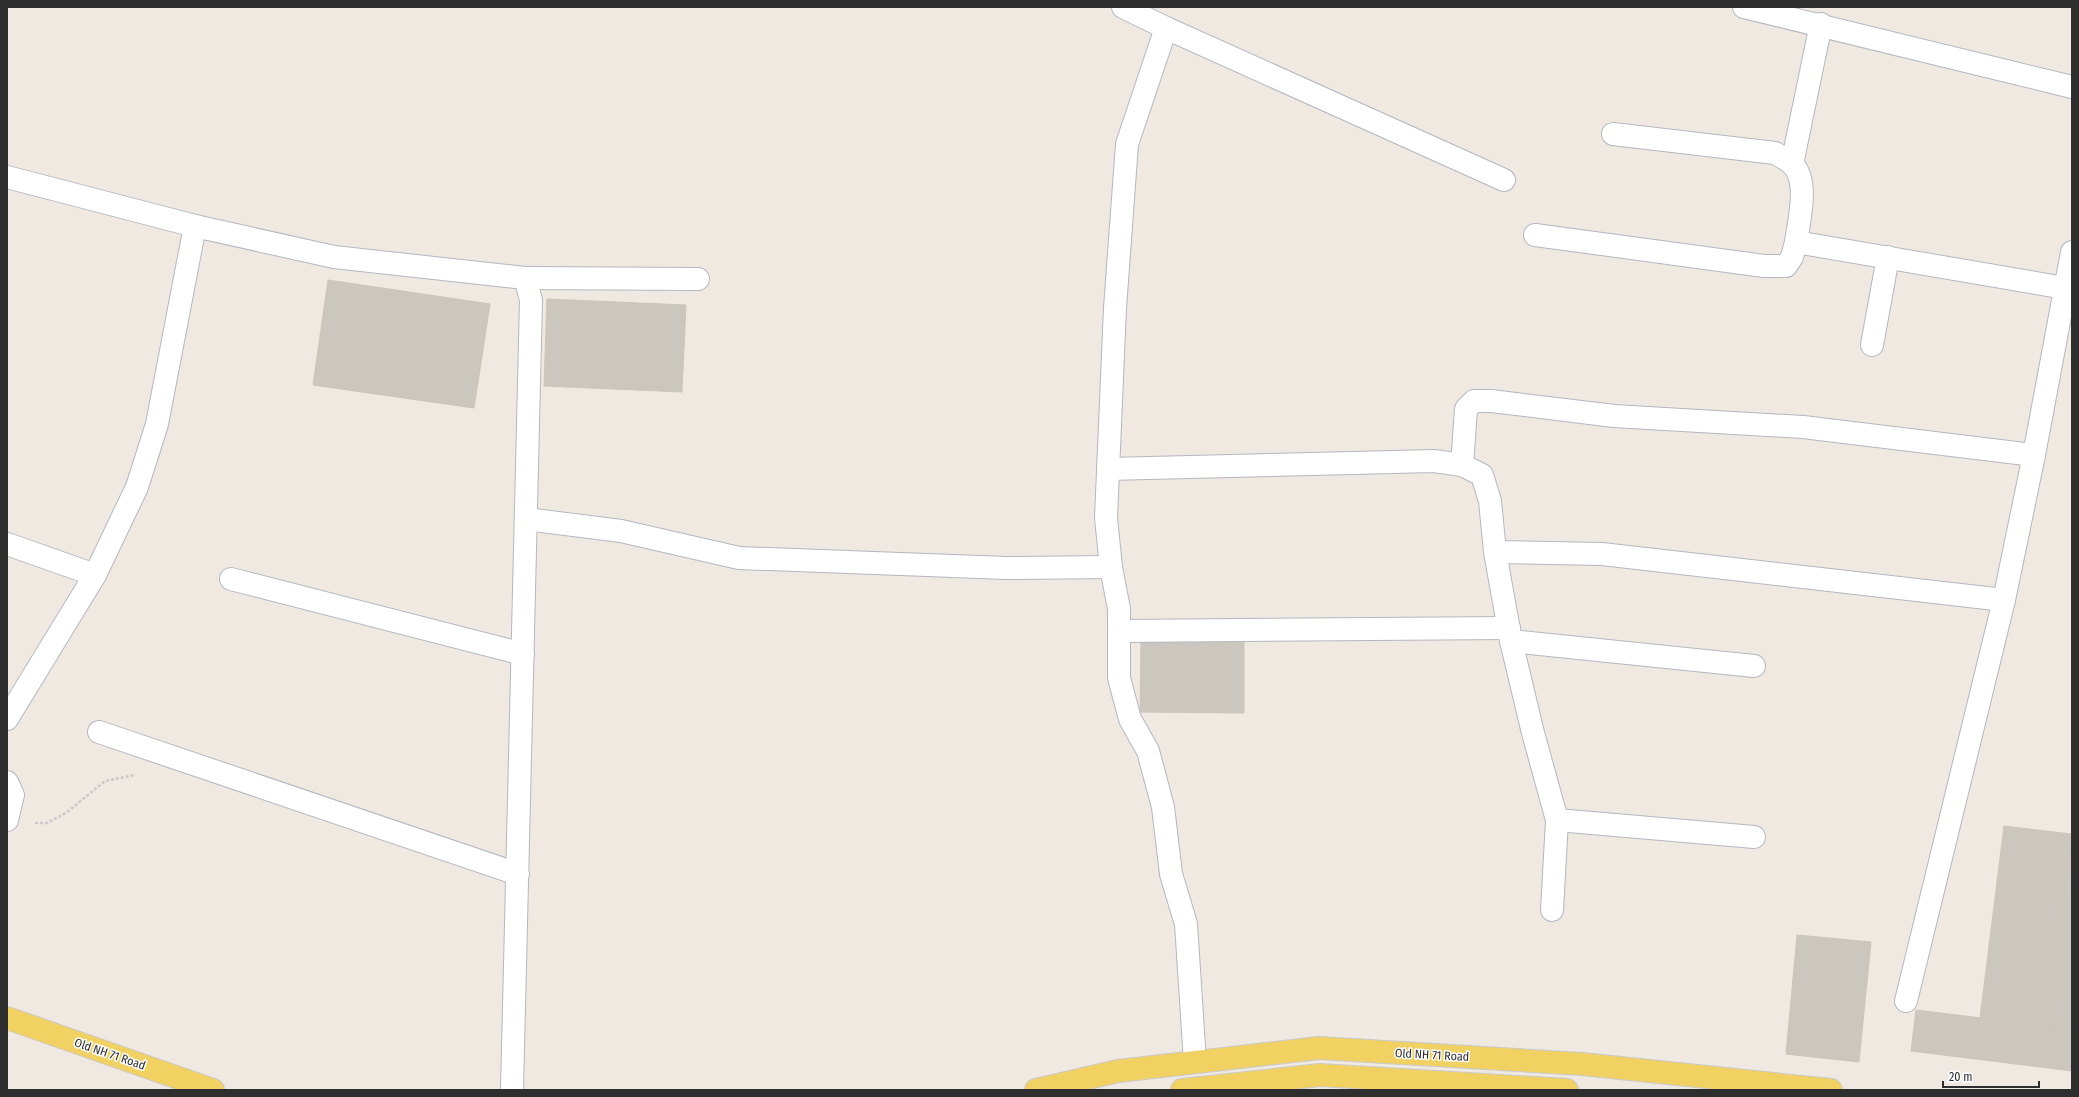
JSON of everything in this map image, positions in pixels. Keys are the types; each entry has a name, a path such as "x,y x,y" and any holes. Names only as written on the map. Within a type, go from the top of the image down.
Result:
{"main road":[{"name":"Old NH 71 Road","path":"7,1018 213,1090"},
{"name":"Old NH 71 Road","path":"1036,1090 1118,1071 1320,1048 1582,1064 1831,1090"},
{"path":"1182,1090 1320,1075 1567,1090"}],"street":[{"path":"1122,7 1504,180"},
{"path":"1744,7 1821,24 2072,87"},
{"path":"1792,164 1821,24"},
{"path":"1166,28 1127,144 1115,308 1106,518 1111,567 1119,609 1119,678 1130,719 1148,750 1163,807 1170,874 1186,924 1195,1062"},
{"path":"1535,235 1756,265 1786,266 1792,258 1802,201 1800,180 1792,164 1775,153 1613,134"},
{"path":"7,177 195,226 334,257 525,278 698,279"},
{"path":"7,719 95,575 137,487 157,424 195,226"},
{"path":"1796,242 2065,288"},
{"path":"1906,1000 2004,600 2034,455 2072,252"},
{"path":"1872,345 1888,258"},
{"path":"512,1090 531,300 525,278"},
{"path":"1462,465 1466,409 1474,401 1491,401 1614,416 1803,427 2034,455"},
{"path":"1108,469 1434,461 1462,465 1482,475 1490,501 1495,552 1510,634 1533,733 1557,820 1552,910"},
{"path":"526,519 621,531 739,558 1006,568 1111,567"},
{"path":"7,544 95,575"},
{"path":"1495,552 1602,554 2004,600"},
{"path":"230,579 523,654"},
{"path":"1119,631 1510,634 1754,666"},
{"path":"99,732 518,874"},
{"path":"7,782 13,795 8,818"},
{"path":"1557,820 1754,837"}],"path":[{"path":"8,818 24,823 47,823 66,813 105,781 123,779 142,773 145,747"}],"building":[{"path":"328,280 490,304 474,408 313,385"},
{"path":"547,299 686,305 682,392 544,386"},
{"path":"1141,641 1244,642 1244,713 1140,712"},
{"path":"2004,826 2071,834 2047,1026 1980,1018"},
{"path":"2072,834 2072,1029 2047,1026"},
{"path":"1797,935 1871,942 1859,1062 1786,1054"},
{"path":"1916,1010 2072,1029 2072,1071 1911,1051"}]}
